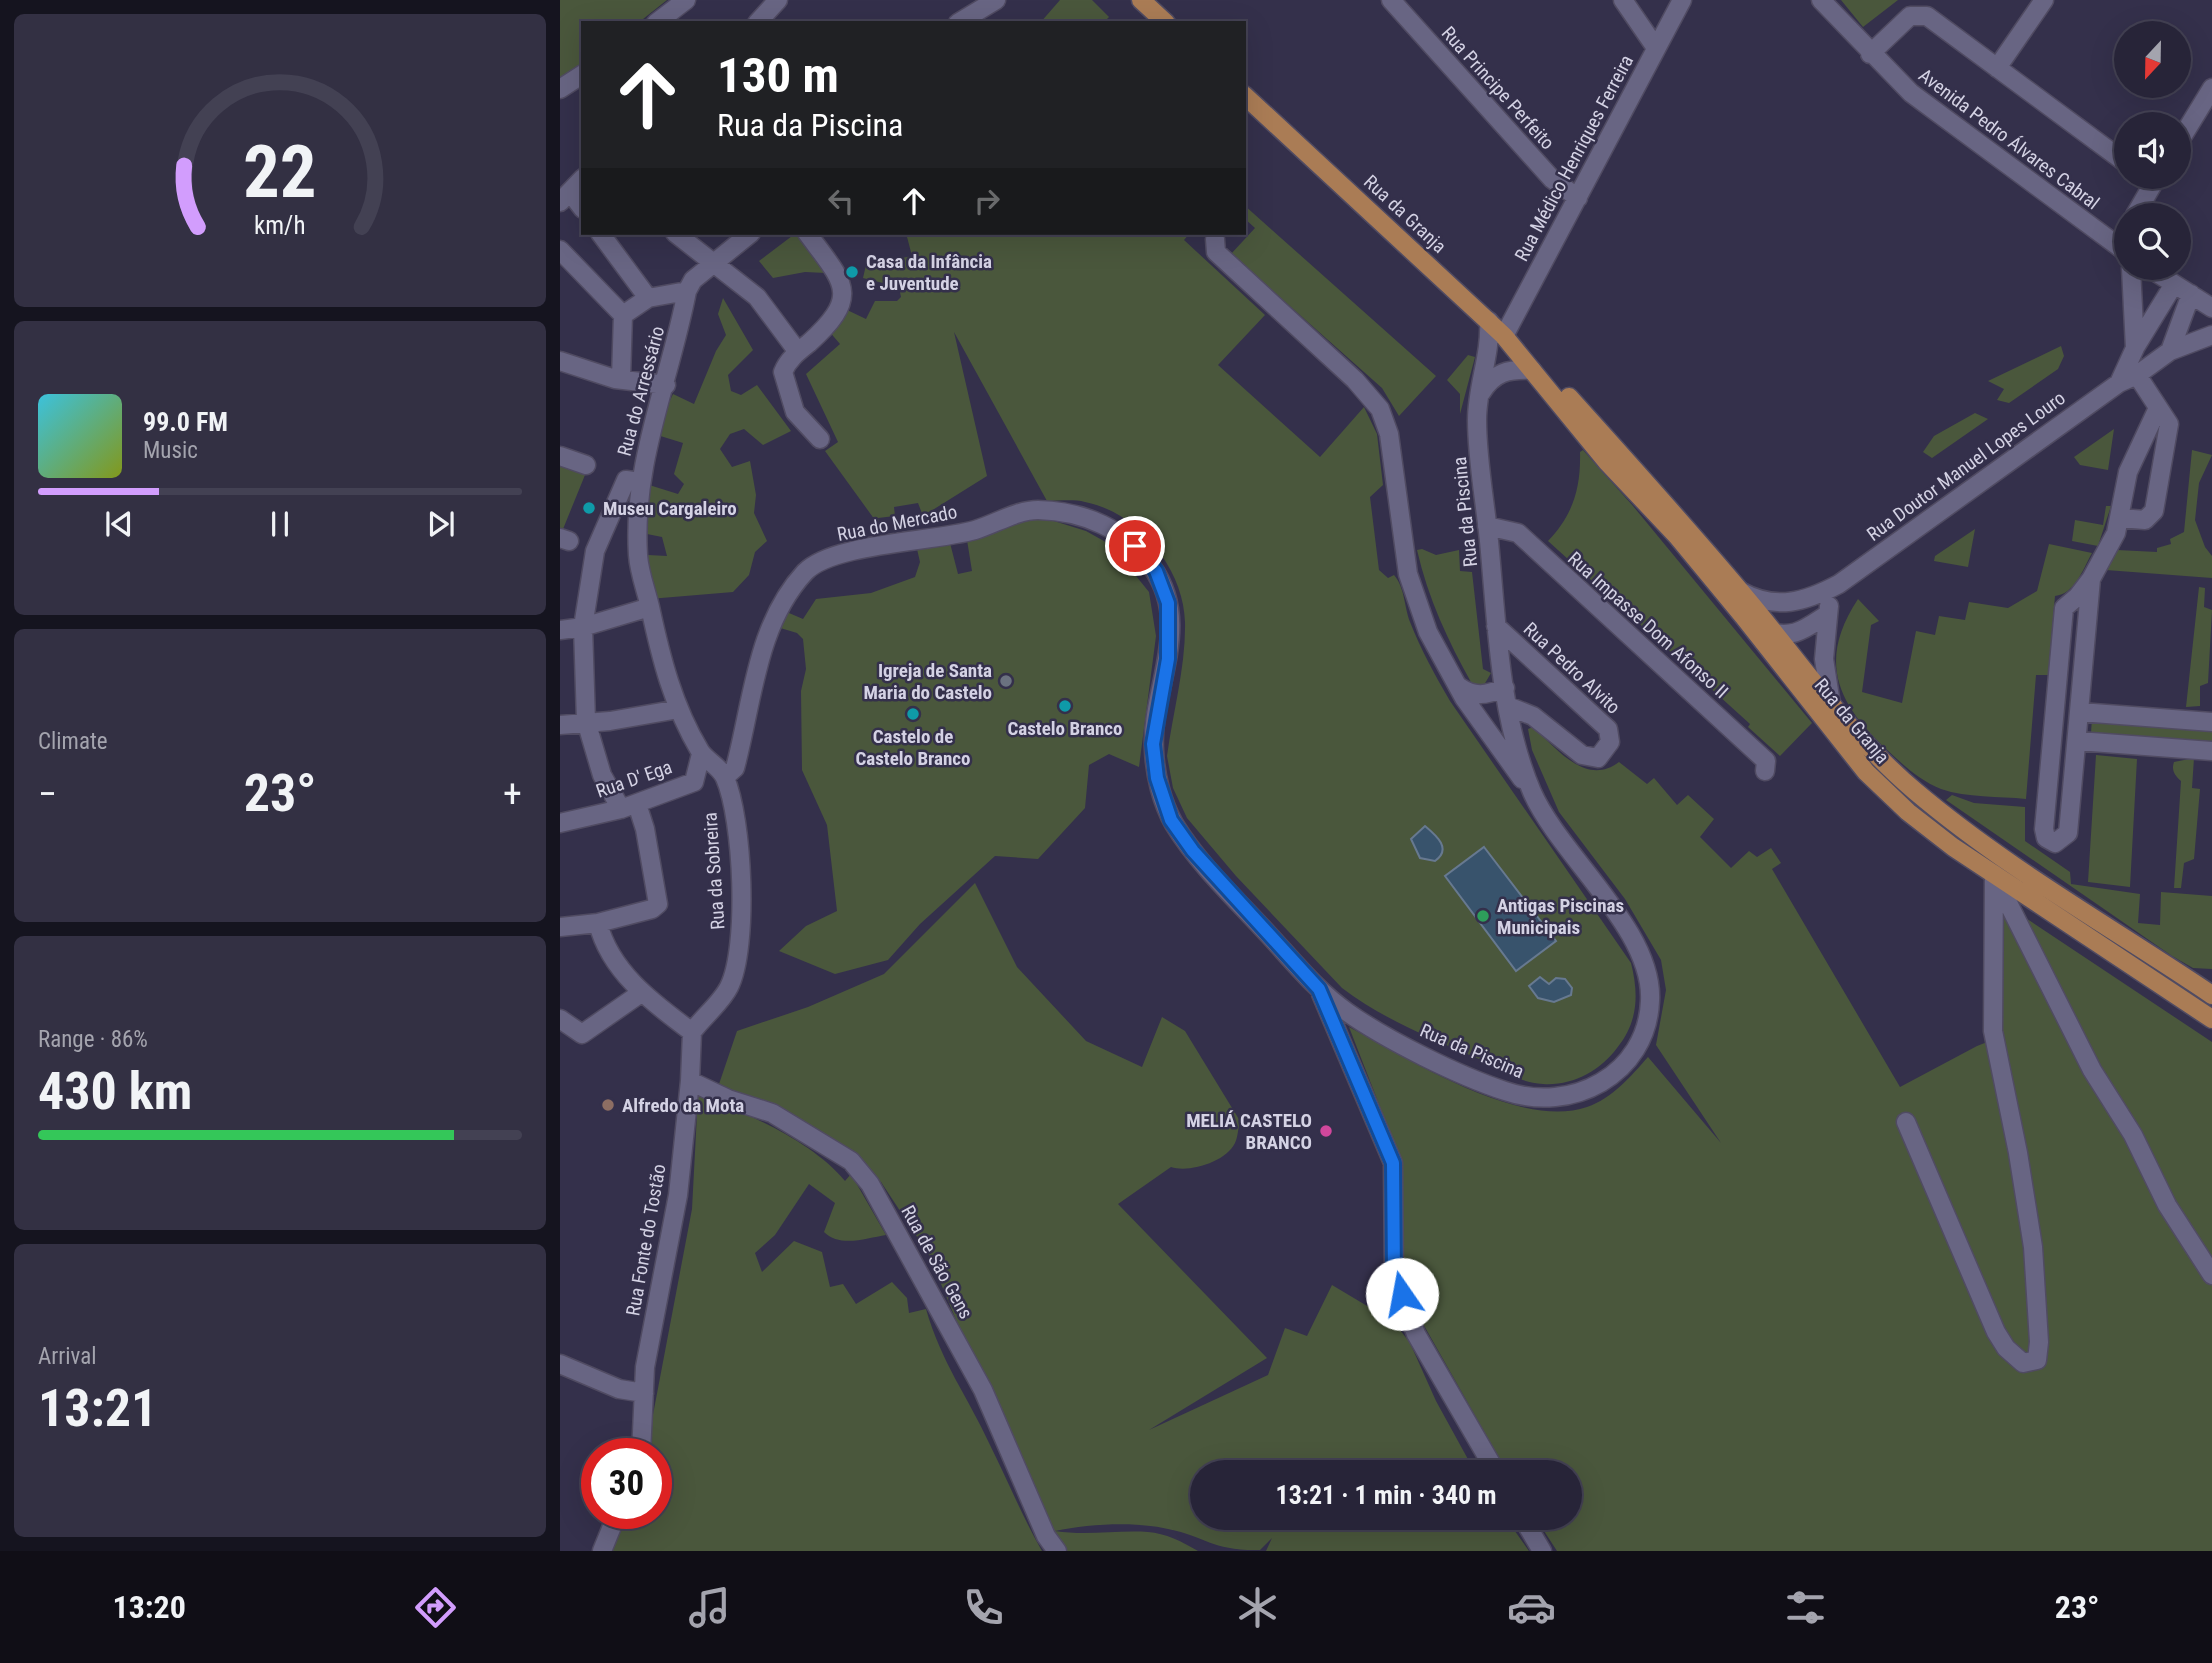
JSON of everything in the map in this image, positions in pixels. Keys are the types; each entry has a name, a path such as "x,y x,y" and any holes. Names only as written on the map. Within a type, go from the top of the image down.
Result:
{"main road":[{"path":"1141,0 1164,21"},
{"name":"Rua da Granja","path":"1246,97 1506,338 1607,461 1684,544 1866,772 1908,812 1994,874 2212,1019"},
{"name":"Rua da Granja","path":"1532,370 1568,397 1670,508 1831,704 1882,760 1959,825 2066,902 2212,995"}],"street":[{"path":"659,21 686,0"},
{"path":"759,21 778,0"},
{"path":"961,21 996,0"},
{"name":"Rua Principe Perfeito","path":"1391,0 1552,179 1578,198"},
{"path":"1623,0 1656,48"},
{"name":"Rua Médico Henriques Ferreira","path":"1501,372 1506,338 1682,0"},
{"name":"Avenida Pedro Álvares Cabral","path":"1821,0 1870,54 1950,125 2114,236"},
{"path":"1997,68 2044,0"},
{"path":"1870,54 1910,16 1927,16 2114,154"},
{"path":"560,89 581,75"},
{"path":"2191,122 2212,88"},
{"path":"581,180 565,197 581,208"},
{"path":"602,235 649,298"},
{"path":"678,235 757,297 798,352"},
{"path":"624,315 649,298 687,291 693,280 749,235"},
{"path":"808,235 837,274 844,292 841,308 828,326 798,352 783,372 795,412 820,439"},
{"path":"1215,239 1216,252 1355,380 1380,409 1389,434 1408,574 1428,632 1458,686 1533,793"},
{"path":"560,250 624,315 621,378"},
{"path":"2132,280 2135,348"},
{"path":"2168,280 2212,308"},
{"path":"2119,383 2135,348 2174,284"},
{"name":"Rua do Arressário","path":"687,291 666,385 633,481 638,555 661,660 678,709 701,754 713,762 725,777"},
{"path":"2170,351 2191,294"},
{"name":"Rua da Piscina","path":"1055,512 1088,518 1120,533 1156,571 1168,603 1170,631 1153,744 1157,778 1171,820 1202,861 1319,989 1380,1034 1505,1091 1530,1098 1573,1096 1595,1088 1616,1073 1634,1054 1649,1019 1651,995 1648,972 1627,929 1533,793 1507,697 1496,626 1476,424 1490,339 1489,321"},
{"name":"Rua Doutor Manuel Lopes Louro","path":"1794,603 1815,597 1839,584 2119,383 2137,375 2170,351 2212,335"},
{"path":"560,361 615,379 666,385"},
{"path":"1481,393 1489,380 1501,372 1532,370"},
{"path":"2120,518 2146,520 2154,511 2169,424 2157,410 2137,375"},
{"path":"2091,579 2068,833 2055,843 2046,838 2043,829 2064,608 2091,579 2120,518 2128,472 2157,410"},
{"path":"560,456 586,465"},
{"path":"560,927 597,923 652,909 657,904 655,885 629,806 602,775 586,721 583,627 595,551 633,481"},
{"name":"Rua do Mercado","path":"725,777 735,768 758,665 778,606 809,568 825,558 891,544 940,538 978,529 1030,510 1055,512"},
{"name":"Rua Impasse Dom Afonso II","path":"1488,526 1518,533 1766,761 1765,771"},
{"path":"1684,544 1702,557 1763,631 1782,636 1801,633 1828,614"},
{"path":"1831,704 1824,659 1828,614 1839,584"},
{"path":"1740,591 1770,602 1794,603 1775,634 1773,657"},
{"path":"560,630 583,627 650,607"},
{"name":"Rua Pedro Alvito","path":"1496,626 1608,729 1610,742 1598,758 1582,755 1507,697"},
{"path":"1458,686 1470,695 1507,697"},
{"path":"560,725 610,721 678,709"},
{"path":"2080,712 2212,722"},
{"path":"2077,741 2212,751"},
{"name":"Rua D' Ega","path":"560,823 629,806 694,782 701,754"},
{"name":"Rua da Sobreira","path":"692,1032 728,989 739,962 742,904 737,839 725,777"},
{"path":"1906,1122 1996,1332 2006,1348 2023,1363 2037,1360 2039,1318 2033,1247 2018,1153 1993,1031 1994,874"},
{"path":"1994,874 2092,1069 2133,1135 2167,1205 2212,1275"},
{"path":"597,923 603,944 641,993 692,1032"},
{"path":"2193,982 2212,982"},
{"path":"2158,984 2171,983 2212,1008"},
{"path":"1319,989 1393,1163 1394,1275 1416,1334 1489,1460"},
{"path":"560,1019 582,1034 641,993"},
{"name":"Rua Fonte do Tostão","path":"641,1438 645,1367 678,1195 690,1081 692,1032"},
{"name":"Rua de São Gens","path":"690,1081 728,1099 772,1113 851,1161 870,1184 983,1390 1046,1535 1057,1551"},
{"path":"560,1364 619,1389 644,1393"},
{"path":"602,1551 611,1529"},
{"path":"1530,1530 1542,1551"}],"green space":[{"path":"560,0 667,0 641,21 581,21 581,66 560,81"},
{"path":"1060,0 1092,0 1109,17 1105,21 1042,21"},
{"path":"1841,0 1898,0 1863,27"},
{"path":"1246,207 1436,376 1399,416 1382,388 1231,254 1255,228 1246,220"},
{"path":"793,235 801,235 826,273 805,272 773,278 759,261"},
{"path":"907,235 1188,235 1184,240 1265,315 1218,365 1320,457 1364,407 1377,434 1383,485 1370,497 1379,570 1388,578 1394,575 1398,580 1414,632 1450,701 1631,963 1636,997 1633,1018 1624,1038 1602,1064 1575,1080 1554,1084 1533,1083 1391,1019 1342,988 1236,876 1187,818 1173,788 1167,756 1181,672 1185,622 1183,602 1167,563 1140,530 1104,508 1080,501 1047,501 954,332 987,476 923,516 918,503 894,507 895,516 878,518 880,527 825,451 838,442 806,374 840,344 828,330 845,309 866,319 875,301 897,301 901,297 899,287 863,278 866,265 912,256"},
{"path":"723,298 753,350 728,375 731,391 741,395 757,385 791,431 763,445 744,429 730,434 720,449 732,467 750,461 756,495 754,513 767,541 755,552 749,575 733,592 649,599 648,555 667,556 662,537 647,534 646,484 678,494 684,484 674,474 683,443 654,434 673,394 694,404 716,351 726,335 718,314"},
{"path":"2061,346 2064,356 2058,369 2009,403 1997,400 2004,389 1988,381"},
{"path":"1468,355 1475,357 1460,414 1460,394 1447,380"},
{"path":"1975,413 1988,419 1932,458 1923,452 1934,436"},
{"path":"2114,429 2108,470 2080,465 2074,457"},
{"path":"1583,450 1633,506 1812,723 1780,756 1748,727 1750,724 1548,541 1564,521 1574,500 1579,477 1580,452"},
{"path":"2192,450 2212,455 2199,483 2195,520 2205,547 2212,556 2212,578 2106,570 2117,550 2157,552 2157,548 2171,544 2170,539 2184,532"},
{"path":"560,465 585,475 561,534 560,534"},
{"path":"2106,506 2111,506 2098,546 2072,541 2075,520 2103,525"},
{"path":"1038,516 1086,531 1111,545 1149,592 1156,636 1139,767 1109,754 1089,765 1085,808 1038,859 995,856 920,924 888,960 835,974 779,951 806,926 837,911 827,825 802,770 801,691 806,669 803,639 797,633 777,627 782,610 803,619 816,599 871,593 915,577 920,562 917,549 950,543 958,574 972,571 967,540"},
{"path":"1975,529 1968,567 1934,561 1935,556"},
{"path":"2049,544 2092,553 2073,586 2055,596 2048,675 2036,675 2026,799 1961,794 1941,789 1911,771 1885,748 1854,714 1844,697 1836,661 1838,642 1846,621 1858,599 1879,621 1871,625 1862,692 1902,703 1916,631 1935,635 1939,616 1965,620 1969,602 2008,608 2037,591"},
{"path":"1422,549 1436,555 1459,550 1460,571 1472,572 1483,669 1491,673 1484,685 1472,684 1447,635 1422,568 1417,550"},
{"path":"2199,587 2205,588 2204,607 2212,610 2208,683 2200,686 2200,706 2186,707"},
{"path":"2092,718 2212,728 2212,742 2091,733"},
{"path":"1533,727 1562,754 1584,768 1607,769 1619,762 1647,784 1654,778 1677,805 1688,795 1714,819 1700,837 1731,868 1749,851 1757,857 1771,848 1781,863 1772,869 1900,1087 1977,1046 2000,1037 2000,901 2212,1042 2212,1551 1557,1551 1543,1530 1582,1530 1582,1460 1500,1460 1418,1315 1401,1275 1403,1166 1349,1027 1432,1072 1497,1100 1529,1109 1560,1111 1587,1107 1621,1086 1648,1057 1721,1143 1656,1045 1666,990 1661,960 1625,899 1559,812 1532,750 1528,729"},
{"path":"2096,755 2137,759 2130,887 2088,882"},
{"path":"2194,758 2192,788 2200,789 2194,859 2184,863 2181,888 2174,888 2181,781 2174,773 2173,765 2174,762"},
{"path":"1952,795 1974,803 2025,807 2025,841 2070,872 2071,884 2140,894 2138,923 2160,925 2161,892 2212,896 2212,969 2193,968 2172,956 1946,800"},
{"path":"975,883 1017,967 1086,1041 1142,1067 1162,1017 1185,1031 1240,1121 1235,1143 1224,1156 1197,1167 1171,1167 1118,1204 1267,1358 1149,1430 1268,1375 1285,1328 1307,1336 1332,1285 1394,1322 1410,1343 1436,1401 1468,1460 1190,1460 1190,1530 1514,1530 1529,1551 1266,1551 1272,1538 1260,1550 1244,1550 1220,1546 1168,1529 1126,1524 1055,1531 1154,1533 1198,1551 1066,1551 1051,1531 1046,1536 929,1255 881,1182 817,1138 717,1090 737,1031 808,1007 884,974"},
{"path":"698,1095 737,1110 797,1141 815,1153 845,1181 851,1174 886,1235 854,1241 830,1237 824,1232 835,1203 809,1184 775,1235 755,1253 762,1272 794,1241 822,1252 830,1287 843,1284 856,1304 892,1282 907,1298 909,1313 926,1309 947,1363 1042,1551 602,1551 611,1529 672,1529 672,1438 649,1438 692,1209"}],"water":[{"path":"1425,826 1441,843 1442,852 1435,861 1420,858 1411,839"},
{"path":"1484,847 1556,941 1516,971 1445,876"},
{"path":"1540,977 1549,984 1556,978 1565,979 1572,988 1571,995 1554,1002 1538,998 1529,986"}],"place":[{"name":"Casa da Infância e Juventude","path":"852,272"},
{"name":"Museu Cargaleiro","path":"589,508"},
{"name":"Igreja de Santa Maria do Castelo","path":"1006,681"},
{"name":"Castelo Branco","path":"1065,706"},
{"name":"Castelo de Castelo Branco","path":"913,714"},
{"name":"Antigas Piscinas Municipais","path":"1483,916"},
{"name":"Alfredo da Mota","path":"608,1105"},
{"name":"MELIÁ CASTELO BRANCO","path":"1326,1131"}],"route":[{"path":"1135,546 1156,571 1168,603 1168,659 1153,744 1157,778 1171,820 1193,851 1319,989 1393,1163 1394,1275 1402,1294"}]}
